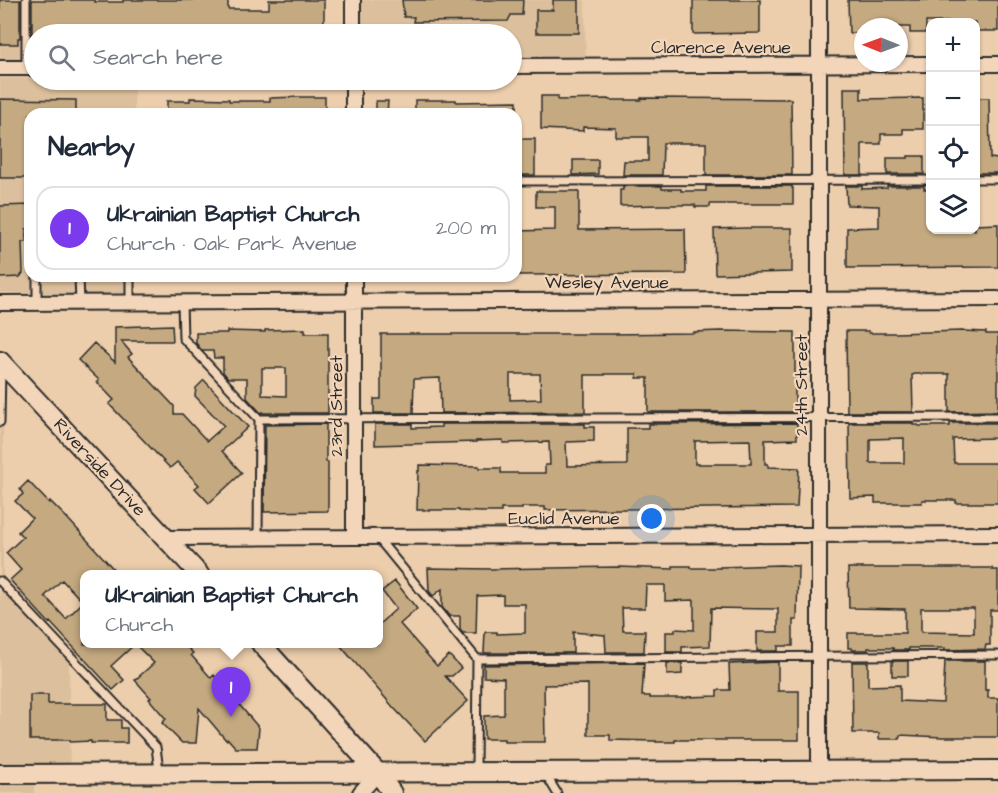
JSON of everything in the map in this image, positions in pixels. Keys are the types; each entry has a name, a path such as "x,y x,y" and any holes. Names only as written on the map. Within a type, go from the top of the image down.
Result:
{"street":[{"path":"353,0 353,24"},
{"name":"24th Street","path":"819,0 819,771"},
{"name":"Clarence Avenue","path":"522,66 926,64"},
{"path":"980,64 998,64"},
{"path":"0,68 24,68"},
{"path":"353,90 353,108"},
{"name":"23rd Street","path":"354,282 354,537"},
{"name":"Wesley Avenue","path":"0,303 998,299"},
{"name":"Riverside Drive","path":"0,361 195,570"},
{"name":"Euclid Avenue","path":"166,538 998,534"},
{"path":"265,648 378,772 392,793"},
{"path":"0,774 998,770"},
{"path":"360,793 378,772"}],"lane":[{"path":"26,0 27,24"},
{"path":"980,179 998,179"},
{"path":"522,182 926,180"},
{"path":"37,282 37,303"},
{"path":"80,282 80,303"},
{"path":"130,282 130,303"},
{"path":"182,302 183,338 259,419 258,537"},
{"path":"0,361 0,422"},
{"path":"259,419 998,417"},
{"path":"377,537 477,659 477,772"},
{"path":"0,581 156,747 160,773"},
{"path":"477,659 998,654"},
{"path":"544,772 557,793"}],"shaded area":[{"path":"0,0 28,0 28,24 24,24 24,65 0,65"},
{"path":"350,0 585,0 586,68 522,69 522,24 350,24"},
{"path":"0,78 24,78 24,90 134,90 134,108 24,108 24,282 133,282 132,294 0,293"},
{"path":"0,365 3,368 3,590 69,661 70,771 0,771"},
{"path":"0,776 34,776 34,793 0,793"}],"building":[{"path":"0,0 20,0 18,44 0,44"},
{"path":"32,0 123,2 123,0 228,0 228,9 269,9 269,0 324,0 324,24 32,24"},
{"path":"402,0 523,0 522,15 511,15 508,21 413,22 414,17 404,17"},
{"path":"553,0 579,0 579,33 536,33 536,10 553,10"},
{"path":"693,0 760,0 760,33 693,34"},
{"path":"848,0 998,0 998,31 980,31 980,18 926,18 926,33 910,33 908,18 854,18 854,33 849,33"},
{"path":"844,88 861,88 861,99 923,98 923,129 903,129 903,134 881,134 881,144 862,144 862,175 845,175"},
{"path":"541,96 558,96 558,100 791,99 792,175 706,175 706,143 663,143 662,175 623,175 624,161 648,161 648,137 616,137 616,128 583,127 583,131 541,129"},
{"path":"325,97 325,108 167,108 167,101 190,101 190,98 270,101 270,98"},
{"path":"980,98 989,98 990,158 998,159 998,173 980,173"},
{"path":"0,99 76,100 76,108 24,108 24,178 0,178"},
{"path":"415,100 517,101 517,108 415,108"},
{"path":"376,101 388,101 387,108 376,108"},
{"path":"522,139 535,139 535,175 522,175"},
{"path":"908,156 924,156 924,174 887,174 887,158 908,158"},
{"path":"573,160 598,160 598,174 573,175"},
{"path":"623,186 662,186 662,189 706,191 706,186 792,186 793,204 710,204 710,207 695,207 695,205 620,206 620,190 623,190"},
{"path":"846,186 862,186 862,189 924,186 926,189 926,234 980,234 980,225 998,224 998,267 847,268 847,228 879,227 879,206 847,205"},
{"path":"536,191 579,191 579,230 685,229 686,274 522,275 522,231 555,230 555,207 536,207"},
{"path":"24,205 23,273 20,277 0,278 0,206"},
{"path":"792,228 792,272 715,274 714,229"},
{"path":"172,325 173,341 121,341 132,354 128,357 174,406 174,414 182,414 207,441 224,426 195,396 196,388 204,380 248,427 222,451 242,473 209,503 195,488 199,485 177,462 170,468 109,404 114,400 97,382 99,380 78,360 94,343 115,362 115,327"},
{"path":"305,329 305,333 328,333 328,413 261,413 247,398 247,378 228,378 223,372 223,358 214,358 213,351 202,351 196,343 196,333 265,332 265,330","holes":["262,368 286,368 286,396 262,395"]},
{"path":"846,331 896,333 962,331 998,334 998,411 949,412 949,374 915,374 912,375 913,412 847,412"},
{"path":"795,332 795,412 648,412 648,378 637,378 637,374 605,374 585,375 585,412 441,413 440,378 414,379 413,413 374,413 374,399 381,399 381,334","holes":["510,374 540,374 541,399 510,400"]},
{"path":"849,423 913,423 919,426 950,426 950,423 998,423 998,438 953,439 954,463 998,463 998,503 922,500 922,503 875,503 875,497 850,498","holes":["904,438 904,463 870,463 870,439"]},
{"path":"326,424 328,511 264,512 265,425"},
{"path":"375,424 412,424 412,428 441,427 441,424 585,424 585,427 594,427 594,441 566,442 567,466 627,465 627,428 648,428 648,424 797,424 797,439 765,440 765,464 768,464 768,467 799,468 797,507 545,510 545,507 522,507 522,509 501,509 501,512 417,510 419,465 479,466 479,468 501,468 501,473 545,473 545,465 550,465 549,442 503,443 503,440 375,445","holes":["750,440 751,464 695,464 695,441"]},
{"path":"28,481 68,519 114,570 80,570 80,599 62,580 45,596 66,619 80,605 80,648 131,648 111,666 124,680 113,690 10,580 21,570 6,553 23,537 18,532 32,518 15,501 23,494 20,489"},
{"path":"673,566 720,568 798,566 797,620 793,620 793,646 778,646 778,651 757,651 757,632 778,632 778,609 711,608 710,646 682,647 682,652 666,652 666,632 675,632 675,629 694,630 694,600 665,601 665,585 646,585 645,608 622,608 623,631 645,631 644,652 606,652 605,635 573,632 573,653 484,653 485,632 525,633 525,604 503,604 503,595 477,596 476,633 463,633 460,630 460,616 449,616 442,607 442,589 433,596 429,591 428,568 673,569"},
{"path":"848,568 992,568 992,570 998,570 998,610 990,610 990,645 986,645 985,649 868,648 868,650 852,650 848,648 848,633 905,633 905,609 849,608","holes":["921,608 974,608 974,633 921,632"]},
{"path":"395,581 417,609 400,624 437,666 449,655 461,668 452,676 445,676 468,701 425,741 342,648 383,648 383,621 396,609 383,590"},
{"path":"139,648 188,648 193,653 191,655 211,678 214,675 259,728 257,748 236,748 228,739 226,740 199,708 196,743 182,743 162,723 166,719 135,680 154,663"},
{"path":"892,661 908,661 908,676 892,676"},
{"path":"945,661 985,661 985,690 988,690 988,698 998,698 998,737 900,735 900,739 879,739 879,733 853,733 852,662 868,662 868,686 900,685 900,701 943,703"},
{"path":"778,662 778,691 799,691 799,740 656,742 610,740 610,735 588,735 588,684 544,685 545,742 504,742 504,739 484,739 484,716 504,715 504,678 484,677 484,665 644,663 642,696 687,698 717,696 717,690 730,690 729,664"},
{"path":"667,663 682,663 682,674 667,675"},
{"path":"30,695 48,695 48,704 107,704 107,720 121,720 121,728 127,728 127,743 30,740"}],"place":[{"name":"Ukrainian Baptist Church","path":"231,717"}]}
